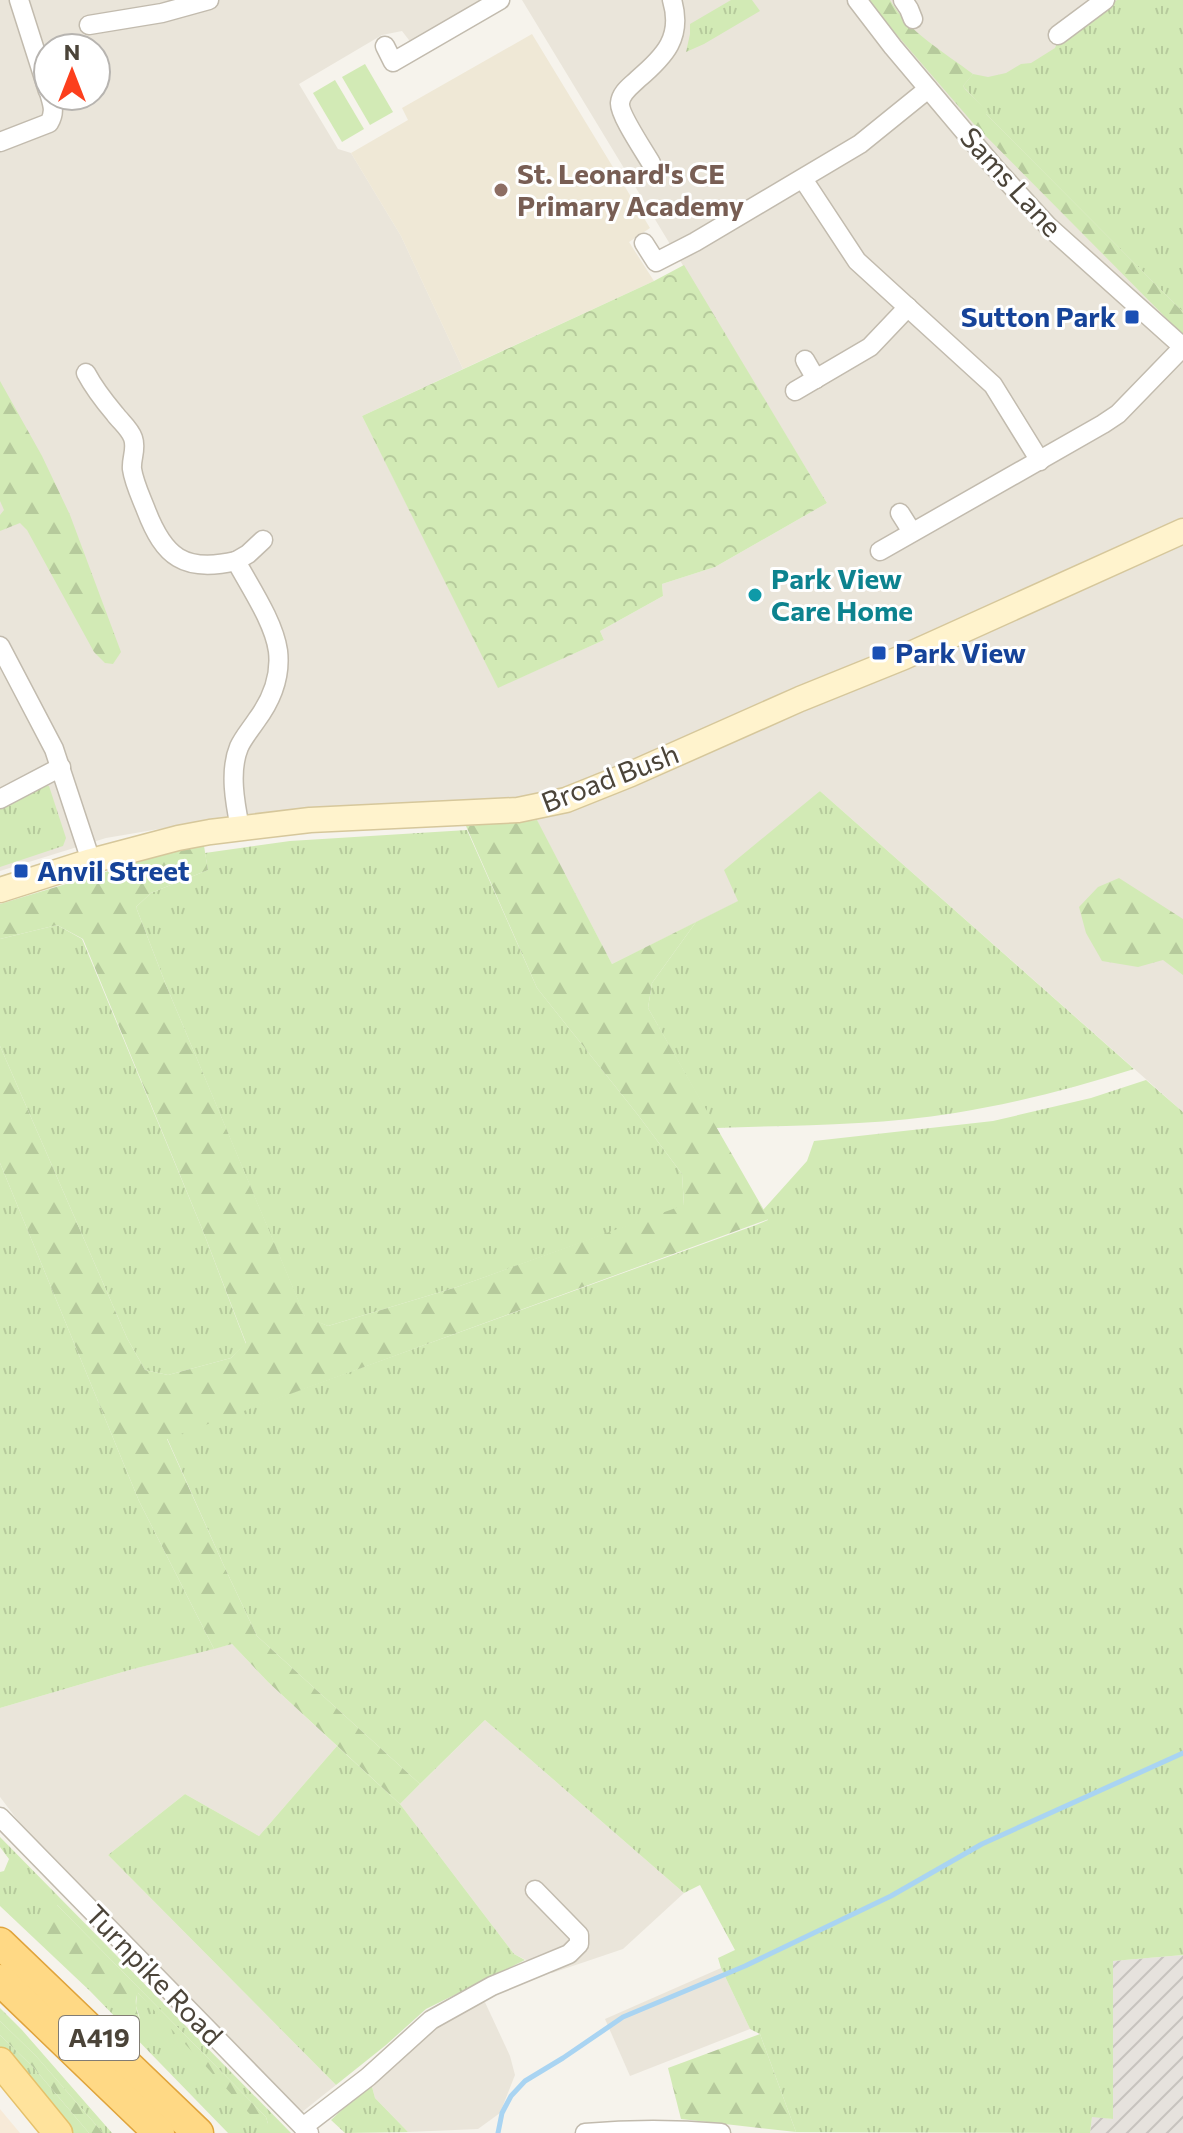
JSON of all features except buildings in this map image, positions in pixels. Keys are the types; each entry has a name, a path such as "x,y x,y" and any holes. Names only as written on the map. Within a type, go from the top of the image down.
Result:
{"highway":[{"name":"A419","path":"0,1943 198,2133"},
{"name":"A419","path":"0,1982 130,2133"},
{"name":"A419","path":"0,1982 159,2133"}],"main road":[{"name":"Broad Bush","path":"0,890 178,838 240,828 322,819 518,810 566,800 904,657 1183,531"},
{"path":"0,2062 58,2133"}],"street":[{"path":"19,0 32,41"},
{"path":"89,25 162,13 209,0"},
{"path":"385,46 393,62 500,0"},
{"path":"651,163 621,111 620,99 624,91 671,43 676,25 672,0"},
{"name":"Sams Lane","path":"857,0 928,89 1048,226 1183,347"},
{"path":"1058,35 1094,3"},
{"path":"644,243 656,262 729,233 803,179 860,144 928,89"},
{"path":"0,142 49,123 53,112"},
{"path":"803,179 857,261 993,385 1040,461"},
{"path":"795,391 870,347 908,307"},
{"path":"880,551 1118,414 1183,347"},
{"path":"805,360 816,379"},
{"path":"86,373 135,442 133,475 163,546 185,561 214,565 236,561 263,540"},
{"path":"900,513 912,532"},
{"path":"236,561 275,637 279,663 272,694 238,750 235,784 240,828"},
{"path":"0,646 47,733 91,861"},
{"path":"0,799 61,767"},
{"name":"Turnpike Road","path":"0,1817 306,2130"},
{"path":"306,2130 431,2020 492,1986 569,1954 579,1944 579,1935 535,1890"},
{"path":"585,2133 632,2130 721,2133"}],"shaded area":[{"path":"0,0 492,0 412,44 402,31 382,35 299,84 338,149 351,153 401,236 463,369 362,416 499,687 604,640 600,631 663,596 662,584 715,567 827,503 522,0 1156,0 985,113 1183,312 1183,1112 820,791 739,901 612,964 537,821 519,801 218,819 106,838 0,871"},
{"name":"St. Leonard's CE Primary Academy","path":"532,34 650,228 629,242 654,281 463,369 401,236 351,153 408,120 402,108"},
{"path":"232,1644 337,1746 259,1836 185,1794 108,1855 336,2085 302,2112 35,1843 0,1797 0,1708"},
{"path":"485,1720 684,1893 623,1949 552,1973 514,1954 400,1804"},
{"path":"1183,1955 1183,2133 1090,2133 1092,2116 1113,2119 1112,1961"},
{"path":"721,1968 750,2029 630,2076 605,2019"},
{"path":"484,2000 510,2056 515,2075 500,2113 478,2129 408,2132 375,2098 371,2083 428,2029"},
{"path":"0,2109 20,2133 0,2133"}],"green space":[{"path":"731,0 752,0 760,11 686,52 690,24"},
{"path":"869,0 890,0 917,32 973,74 963,86 965,89 987,111 986,114 1183,312 1183,335 973,123"},
{"path":"1117,0 1183,0 1183,312 985,113 963,86 973,74 988,77 1031,63 1055,48 1059,38"},
{"path":"365,64 393,112 370,125 342,77"},
{"path":"335,80 364,129 342,142 313,93"},
{"path":"684,265 827,503 715,567 662,584 663,596 600,631 604,640 498,688 362,416"},
{"path":"0,381 42,456 70,515 121,652 113,664 105,663 94,652 27,530 20,523 0,531 0,515 4,510 0,501"},
{"path":"49,786 66,838 63,846 0,867 0,807"},
{"path":"820,791 1134,1069 1022,1100 925,1117 716,1128 648,1008 652,983 696,922 738,901 724,870"},
{"path":"537,820 612,964 696,922 652,983 648,1008 769,1219 167,1439 257,1636 420,1784 400,1804 268,1682 232,1644 214,1649 139,1501 0,1163 0,1046 127,1338 145,1370 168,1375 231,1358 246,1343 83,939 57,925 0,939 0,904 178,850 204,846 208,870 151,893 136,907 305,1316 328,1326 457,1287 684,1205 682,1174 537,988 466,826"},
{"path":"467,830 537,988 682,1174 684,1206 457,1287 328,1326 305,1317 136,907 151,893 208,870 205,853 290,841"},
{"path":"1119,878 1183,919 1183,975 1163,960 1138,967 1102,961 1086,933 1079,907 1098,887"},
{"path":"57,925 82,939 203,1231 246,1344 231,1358 168,1375 145,1370 127,1338 0,1046 0,939"},
{"path":"1146,1080 1183,1112 1183,1955 1113,1961 1113,2119 1092,2117 1090,2133 796,2132 760,2034 750,2029 721,1968 718,1958 735,1950 700,1885 684,1893 485,1720 420,1784 257,1636 167,1438 768,1220 763,1210 807,1161 814,1141 993,1121 1091,1098"},
{"path":"0,1163 139,1501 214,1649 0,1708"},
{"path":"337,1746 400,1804 514,1954 525,1960 426,2009 336,2085 108,1855 185,1794 259,1836"},
{"path":"0,1837 291,2133 228,2133 90,1991 0,1906 0,1872 4,1871 9,1859 0,1847","holes":["50,1905 57,1905 266,2117 268,2124 137,1992 136,2006 140,2019"]},
{"path":"50,1905 57,1905 266,2117 268,2124 263,2128 260,2125 138,1993 136,2006 141,2028 131,2023 41,1938 36,1926"},
{"path":"0,2008 112,2133 103,2133 36,2056 0,2021"},
{"path":"0,2021 36,2056 103,2133 89,2133 34,2068 0,2035"},
{"path":"760,2034 796,2132 681,2119 668,2068"},
{"path":"0,2035 34,2068 89,2133 72,2133 0,2047"},
{"path":"371,2083 375,2098 408,2132 345,2133 331,2120"}],"waterway":[{"path":"498,2133 502,2113 511,2096 525,2081 623,2017 745,1966 891,1896 982,1844 1183,1753"}],"place":[{"name":"St. Leonard's CE Primary Academy","path":"501,190"},
{"name":"Sutton Park","path":"1132,317"},
{"name":"Park View Care Home","path":"755,595"},
{"name":"Park View","path":"879,653"},
{"name":"Anvil Street","path":"21,871"}]}
